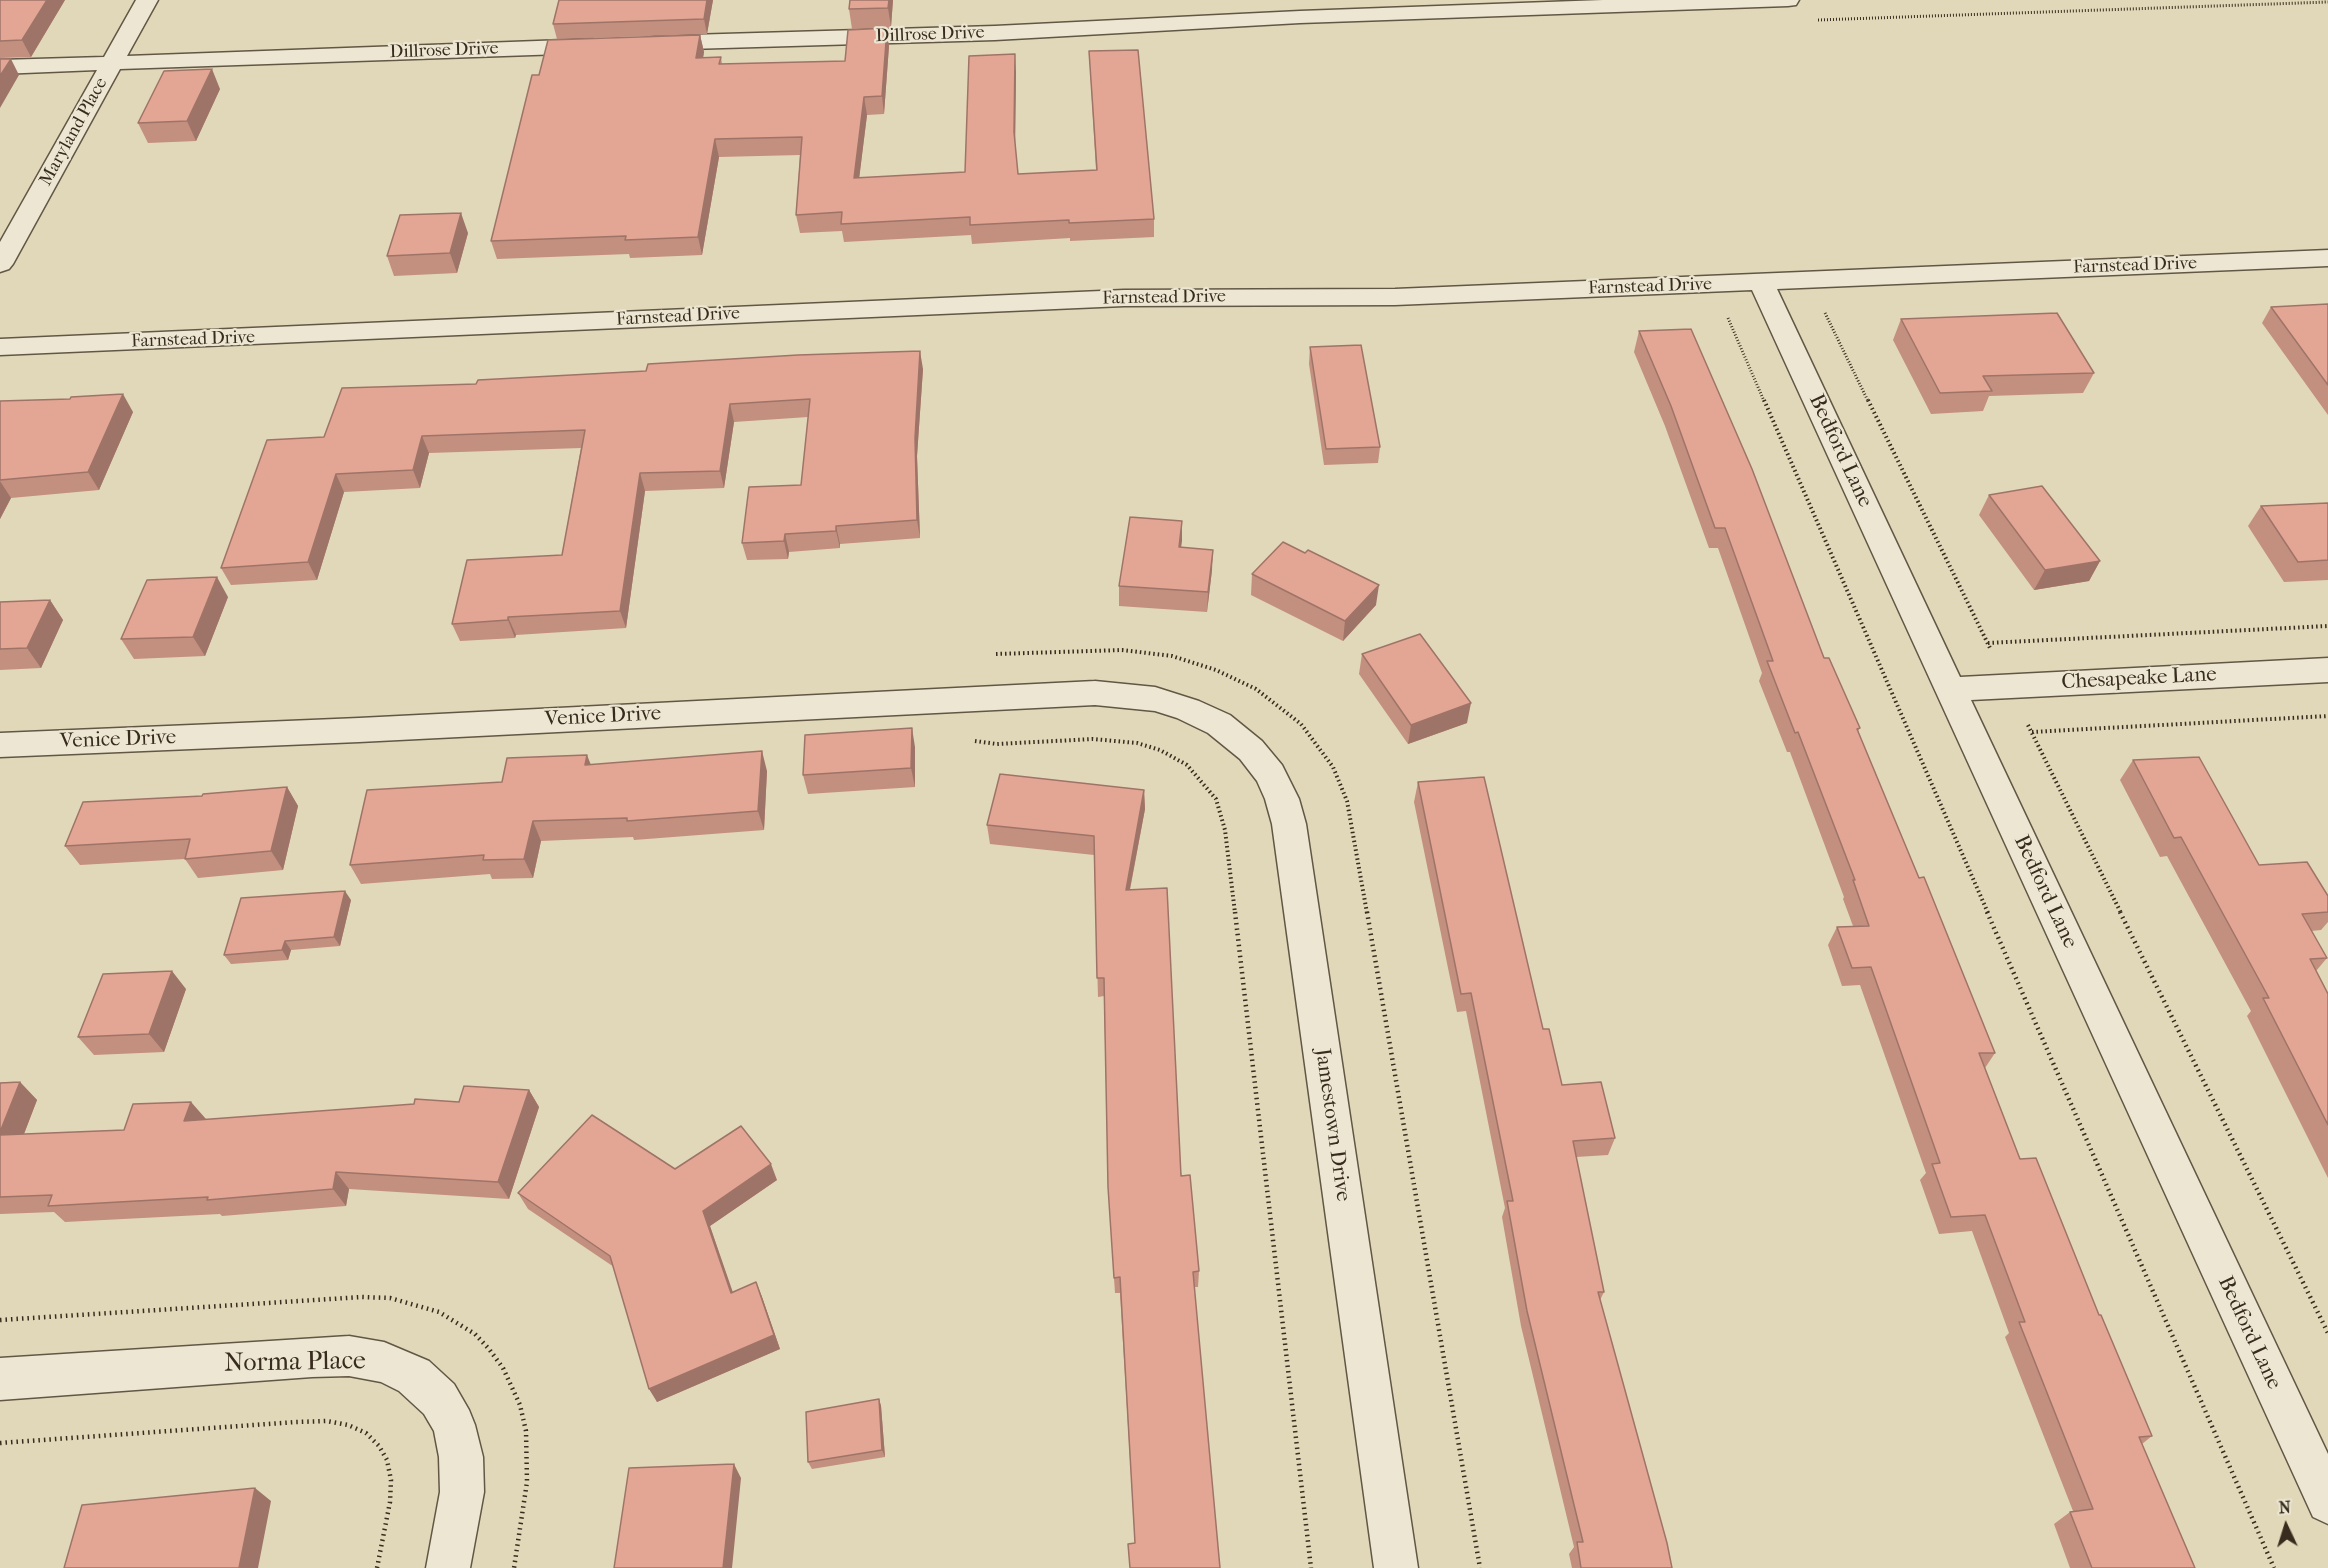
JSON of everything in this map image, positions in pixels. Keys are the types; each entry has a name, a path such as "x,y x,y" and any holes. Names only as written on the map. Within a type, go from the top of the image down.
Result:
{"street":[{"name":"Maryland Place","path":"0,264 147,0"},
{"name":"Dillrose Drive","path":"638,44 995,33 1300,17 1788,0"},
{"name":"Dillrose Drive","path":"0,67 614,45"},
{"name":"Farnstead Drive","path":"0,347 1124,298 1366,298 2328,258"},
{"name":"Bedford Lane","path":"1761,282 2328,1502"},
{"name":"Chesapeake Lane","path":"1950,689 2328,670"},
{"name":"Venice Drive","path":"0,745 359,730 1095,693 1155,699 1204,716"},
{"name":"Jamestown Drive","path":"1204,716 1242,740 1255,754 1275,783 1289,824 1396,1568"},
{"name":"Norma Place","path":"0,1379 322,1357 350,1356 384,1362 414,1376 439,1399 454,1425 461,1458 462,1491 448,1568"}],"path":[{"path":"1824,310 2328,1333"},
{"path":"1727,314 2274,1568"},
{"path":"1988,643 2328,626"},
{"path":"2032,732 2328,716"},
{"path":"968,740 997,744 1093,739 1137,743 1160,750 1180,760 1195,772 1216,800 1225,830 1311,1568"},
{"path":"0,1443 296,1422 327,1421 348,1425 366,1433 379,1446 387,1460 391,1480 390,1502 377,1568"}],"building":[{"path":"0,0 47,0 22,40 0,41"},
{"path":"559,0 707,0 704,19 553,24"},
{"path":"850,0 889,0 888,8 849,9"},
{"path":"887,28 882,96 864,97 854,178 965,172 969,56 1015,54 1014,132 1018,174 1097,170 1089,51 1138,50 1154,219 970,225 970,217 841,224 842,212 796,215 802,137 715,139 698,237 625,240 626,236 491,241 532,75 539,75 548,40 700,35 696,58 721,57 719,64 845,61 848,30"},
{"path":"0,59 11,59 0,76"},
{"path":"212,69 187,121 138,123 164,71"},
{"path":"461,213 450,253 387,256 400,215"},
{"path":"2328,304 2328,385 2271,307"},
{"path":"2057,313 2094,373 1983,376 1992,391 1940,393 1901,319"},
{"path":"1691,329 1752,469 1824,658 1829,658 1860,728 1857,729 1919,878 1924,877 1995,1053 1979,1053 2020,1159 2036,1158 2099,1315 2101,1315 2152,1436 2139,1437 2195,1568 2092,1568 2070,1512 2093,1509 2019,1322 2025,1322 1985,1215 1951,1217 1932,1164 1940,1163 1871,967 1852,968 1837,927 1869,926 1853,880 1855,880 1798,732 1795,733 1767,661 1773,661 1725,528 1715,528 1671,406 1639,331"},
{"path":"1361,345 1380,447 1326,449 1310,347"},
{"path":"920,351 915,438 917,520 836,526 836,531 785,534 784,541 742,543 749,487 801,485 810,399 730,404 720,471 640,473 620,611 508,617 508,620 452,624 467,560 562,555 585,430 422,436 413,470 336,474 308,562 221,568 267,440 324,437 342,388 476,384 478,380 646,371 648,364 798,355"},
{"path":"123,394 88,472 0,480 0,401 70,399 71,397"},
{"path":"2042,486 2100,561 2045,570 1989,495"},
{"path":"2328,503 2328,560 2298,562 2261,506"},
{"path":"1130,517 1182,521 1179,547 1213,550 1208,592 1119,586"},
{"path":"1283,542 1305,553 1308,550 1379,585 1345,621 1252,574"},
{"path":"217,577 193,637 121,639 147,580"},
{"path":"50,600 27,648 0,649 0,602"},
{"path":"1420,634 1471,703 1411,725 1362,654"},
{"path":"912,728 911,768 803,775 805,735"},
{"path":"762,751 758,811 627,821 627,818 533,821 524,859 483,860 484,855 350,865 367,790 502,782 507,758 587,755 585,765"},
{"path":"2199,757 2259,865 2307,862 2328,896 2328,912 2302,914 2327,958 2310,959 2328,994 2328,1125 2263,998 2269,998 2181,837 2174,838 2133,760"},
{"path":"1000,774 1144,790 1126,890 1167,888 1181,1176 1190,1175 1199,1271 1193,1272 1220,1568 1130,1568 1128,1544 1135,1543 1120,1277 1114,1278 1108,1187 1104,978 1097,978 1094,836 987,825"},
{"path":"1484,777 1543,1029 1549,1029 1562,1085 1601,1082 1615,1138 1573,1141 1604,1292 1598,1292 1672,1568 1581,1568 1577,1542 1583,1542 1527,1311 1507,1201 1513,1201 1471,993 1461,994 1418,782"},
{"path":"287,787 271,851 185,859 190,839 65,846 83,802 202,796 203,794"},
{"path":"345,891 334,937 285,941 282,950 224,955 241,898"},
{"path":"172,971 149,1034 78,1037 103,974"},
{"path":"20,1082 0,1132 0,1083"},
{"path":"464,1086 529,1090 498,1182 336,1172 333,1189 207,1200 208,1197 48,1206 52,1195 0,1197 0,1135 124,1130 133,1104 191,1102 184,1121 414,1104 415,1099 459,1102"},
{"path":"592,1115 675,1169 741,1126 771,1164 703,1211 731,1293 756,1282 774,1335 649,1389 610,1256 518,1193"},
{"path":"879,1399 882,1450 808,1462 806,1412"},
{"path":"734,1464 723,1568 614,1568 629,1468"},
{"path":"255,1488 239,1568 64,1568 82,1505"}]}
